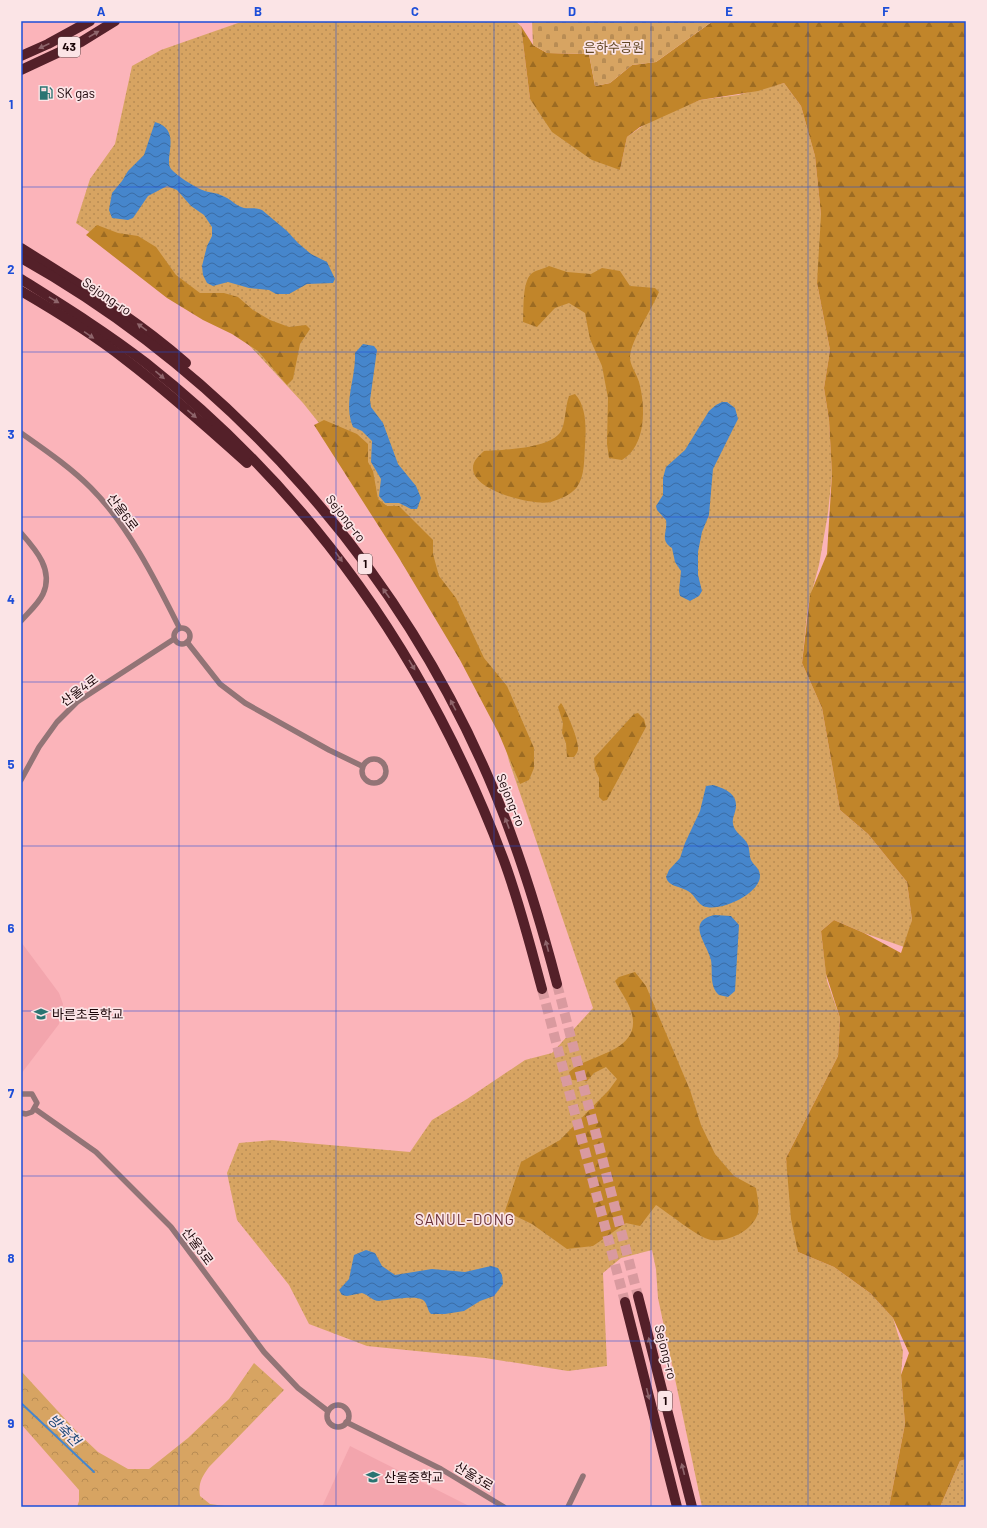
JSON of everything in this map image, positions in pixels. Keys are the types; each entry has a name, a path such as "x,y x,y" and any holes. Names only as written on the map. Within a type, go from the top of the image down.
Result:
{"highway":[{"name":"43","path":"21,56 48,44 90,21"},
{"name":"43","path":"21,70 81,42 115,21"},
{"path":"21,248 115,307 157,338 218,391 282,454 306,481 343,535"},
{"name":"Sejong-ro","path":"21,258 101,306 157,347 211,392 297,478 343,535 389,596 424,652 466,731 494,792 520,856 541,924 557,984"},
{"name":"1","path":"21,279 88,321 146,362 194,404 282,488 329,544 374,606 402,649 449,735 480,801 504,860 526,928 542,989"},
{"path":"21,291 58,313 125,359 200,421 268,482 329,544"},
{"name":"Sejong-ro","path":"638,1296 692,1507"},
{"name":"1","path":"625,1302 677,1507"}],"street":[{"name":"산울6로","path":"21,434 66,466 92,489 126,531 179,628"},
{"path":"21,533 38,552 47,574 43,594 21,621"},
{"path":"179,628 184,628 189,631 190,636 187,642 180,644 174,639 174,633 179,628"},
{"name":"산울4로","path":"21,780 38,747 57,722 77,702 174,639"},
{"path":"187,642 220,684 245,702 329,750 362,766"},
{"path":"371,759 379,760 385,769 384,777 378,782 367,781 362,774 362,766 371,759"},
{"path":"21,1094 28,1093 34,1096 36,1103 35,1109 30,1114 21,1113"},
{"name":"산울3로","path":"35,1109 96,1152 171,1227 264,1352 298,1388 328,1411"},
{"path":"336,1405 343,1407 348,1412 346,1422 340,1426 333,1426 328,1421 328,1411 336,1405"},
{"name":"산울3로","path":"346,1422 440,1468 504,1507"},
{"path":"568,1507 583,1476"}],"shaded area":[{"name":"바른초등학교","path":"21,942 59,993 63,1004 59,1024 21,1074"},
{"name":"산울중학교","path":"350,1446 471,1507 322,1507"}],"green space":[{"path":"266,21 515,21 521,26 530,99 620,170 627,137 651,120 700,100 738,95 784,83 801,106 815,156 823,235 817,283 830,350 824,388 829,420 832,474 828,513 819,565 808,606 802,663 822,708 840,810 868,834 907,882 912,920 907,948 864,933 834,920 821,931 827,981 840,1018 838,1056 786,1158 798,1252 834,1267 870,1293 893,1318 903,1351 901,1375 905,1424 889,1507 702,1507 658,1298 656,1269 652,1250 621,1258 603,1273 607,1366 568,1371 485,1358 367,1346 309,1324 289,1285 237,1220 227,1173 239,1143 272,1140 410,1152 432,1120 467,1099 525,1060 552,1053 593,1008 509,761 493,697 375,502 327,433 303,403 236,331 76,223 90,179 115,144 132,66 161,50 238,23"},
{"name":"은하수공원","path":"532,21 713,21 656,62 632,65 610,83 595,86 589,54 547,53 533,45"},
{"path":"713,21 966,21 966,1459 960,1461 940,1507 889,1507 905,1424 901,1375 909,1353 893,1318 870,1293 834,1267 798,1252 791,1219 786,1158 838,1056 840,1018 826,974 821,931 834,920 864,933 901,953 912,920 907,882 868,834 840,810 822,708 802,663 810,595 827,554 832,474 829,420 824,388 830,350 817,283 821,215 815,156 801,106 784,83 758,91 700,100 640,127 627,137 620,170 592,160 552,132 530,99 521,26 533,45 547,53 589,54 595,86 610,83 632,65 656,62"},
{"path":"97,225 118,233 138,236 156,247 176,275 200,293 224,293 238,297 253,310 270,320 289,327 306,325 310,329 300,344 293,379 287,385 258,351 232,334 203,320 167,298 86,235"},
{"path":"549,266 567,272 591,274 602,268 620,271 630,286 655,288 659,292 631,349 630,359 638,379 643,403 643,414 640,436 636,445 630,454 622,460 609,458 607,444 608,398 602,366 590,339 585,313 569,303 555,308 537,327 523,322 525,290 528,278 531,274"},
{"path":"575,394 582,405 584,412 585,439 584,467 580,483 572,492 562,498 543,503 532,502 505,495 482,484 475,476 473,468 477,458 484,451 527,447 549,441 557,436 562,429 569,396"},
{"path":"324,420 357,434 368,444 368,462 373,471 378,499 387,506 399,506 433,540 433,554 439,576 456,598 484,658 507,686 534,748 534,768 529,780 520,784 499,734 460,660 399,558 314,425"},
{"path":"561,703 569,718 578,745 577,753 574,757 567,757 566,743 562,733 563,723 558,707"},
{"path":"638,713 644,719 646,727 607,800 603,801 599,797 599,778 595,769 594,758 634,714"},
{"path":"635,972 646,986 690,1090 701,1125 715,1154 734,1176 756,1188 758,1211 756,1218 748,1228 742,1232 724,1240 711,1240 691,1230 656,1205 640,1226 626,1223 593,1246 567,1249 532,1224 505,1211 521,1162 560,1140 609,1090 617,1079 606,1067 594,1073 587,1081 572,1080 569,1072 581,1064 612,1050 627,1039 632,1031 633,1022 631,1011 615,981 619,977"},
{"path":"254,1363 284,1390 209,1467 200,1484 200,1496 210,1504 232,1507 77,1507 79,1501 79,1490 21,1424 21,1371 78,1433 98,1452 128,1469 149,1469 188,1438 229,1399"},
{"path":"966,1459 966,1507 940,1507 960,1461"}],"water":[{"path":"155,122 163,126 168,131 170,138 169,164 174,172 197,187 227,198 241,207 262,210 311,254 327,262 335,279 333,283 307,284 289,294 276,294 269,290 249,288 228,282 213,286 207,283 203,275 202,266 207,246 212,236 212,227 204,215 191,206 177,190 167,186 148,196 133,218 128,220 112,218 109,210 112,193 128,171 144,155"},
{"path":"363,344 374,346 377,350 370,400 371,407 383,423 398,464 416,486 421,498 417,509 411,509 399,503 385,503 379,496 381,479 371,462 372,441 362,431 353,427 350,418 349,409 355,353"},
{"path":"722,402 727,402 735,408 738,419 713,469 709,515 702,532 698,552 698,575 702,591 699,596 690,601 680,596 681,571 675,562 672,548 668,545 665,539 666,520 657,510 656,506 663,495 663,478 666,467 685,450 709,411"},
{"path":"713,785 732,794 736,801 733,819 734,827 747,843 751,860 760,873 758,883 746,895 738,900 719,907 703,906 689,891 671,884 666,877 669,870 680,858 685,843 700,811 706,786"},
{"path":"715,915 731,916 739,925 735,991 728,997 719,995 714,987 711,960 699,927 701,922 706,918"},
{"path":"366,1250 375,1253 382,1266 395,1275 432,1269 465,1272 491,1266 498,1268 502,1275 503,1284 494,1296 480,1301 464,1311 445,1314 431,1314 423,1300 415,1298 379,1301 374,1300 362,1293 347,1296 342,1295 339,1290 349,1279 354,1255"}],"waterway":[{"name":"방축천","path":"21,1403 94,1472"}],"tunnel":[{"path":"557,984 638,1296"},
{"path":"542,989 625,1302"}],"place":[{"name":"SK gas","path":"46,93"},
{"name":"바른초등학교","path":"41,1014"},
{"name":"산울중학교","path":"373,1477"}],"district":[{"name":"SANUL-DONG","path":"465,1220"}]}
